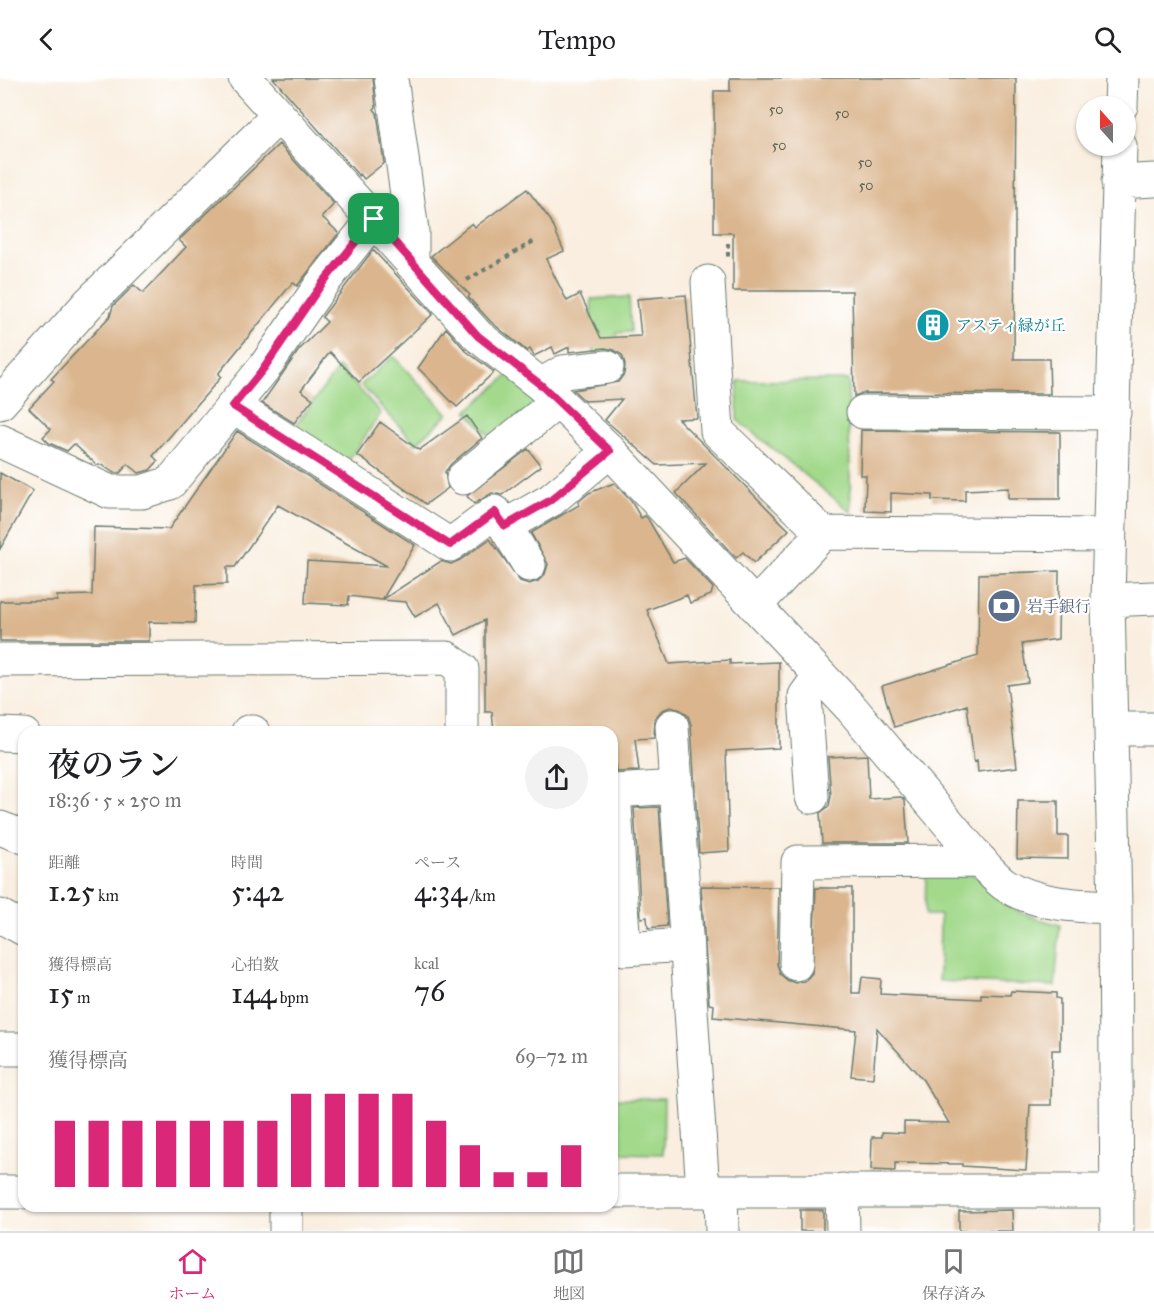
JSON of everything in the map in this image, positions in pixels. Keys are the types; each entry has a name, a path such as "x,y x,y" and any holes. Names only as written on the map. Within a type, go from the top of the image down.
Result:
{"street":[{"path":"245,78 478,336 549,393 610,451 820,675 981,861 1005,884 1028,895 1078,906 1115,907"},
{"path":"391,78 412,231 412,264"},
{"path":"1121,96 1122,78"},
{"path":"0,403 89,303 278,116"},
{"path":"1117,1231 1115,907 1108,600 1119,156"},
{"path":"1118,182 1154,180"},
{"path":"0,441 110,492 142,492 170,483 264,368 321,285 374,219"},
{"path":"708,282 717,431 823,533 1109,535"},
{"path":"462,478 549,393 563,372 607,368"},
{"path":"233,406 450,545 495,512 529,565"},
{"path":"863,412 1114,413"},
{"path":"505,526 551,500 610,451"},
{"path":"755,606 823,533"},
{"path":"1108,600 1154,598"},
{"path":"0,660 447,658 462,669 462,726"},
{"path":"813,797 805,696 820,675"},
{"path":"672,726 686,945 712,1191 722,1231"},
{"path":"1111,729 1154,729"},
{"path":"0,735 18,735"},
{"path":"618,791 676,787"},
{"path":"0,828 18,835"},
{"path":"618,854 624,949 686,945"},
{"path":"796,964 798,862 981,861"},
{"path":"0,916 18,926"},
{"path":"0,1049 18,1049"},
{"path":"842,1190 843,1231"},
{"path":"618,1191 1117,1191"},
{"path":"0,1192 18,1192"},
{"path":"286,1212 286,1231"}],"path":[{"path":"440,295 536,240"}],"green space":[{"path":"629,297 631,332 617,333 618,352 594,354 591,299"},
{"path":"393,356 448,414 416,444 361,385"},
{"path":"339,367 381,413 345,466 292,430"},
{"path":"513,371 541,403 495,443 467,411"},
{"path":"848,380 851,512 737,420 738,381"},
{"path":"926,873 976,875 995,896 1013,909 1060,925 1055,986 939,981 940,915 925,915"},
{"path":"618,1099 664,1099 663,1154 618,1153"}],"building":[{"path":"273,78 373,78 376,107 374,109 377,113 384,163 364,179 360,174 359,176"},
{"path":"730,78 1016,78 1014,359 1049,359 1050,394 863,393 854,396 852,291 733,291 733,233 714,233 714,91 730,91"},
{"path":"279,144 334,204 322,217 339,233 297,286 293,282 218,374 221,377 153,456 158,461 150,470 139,473 128,464 120,473 114,473 102,465 97,465 74,444 67,451 49,443 43,437 51,429 29,408 54,381 51,379 110,316 113,306 134,285 143,293 186,247 179,240"},
{"path":"527,189 551,221 564,251 546,259 567,301 580,294 601,338 641,336 637,299 686,295 697,418 678,419 789,530 754,563 743,552 736,558 676,493 706,463 657,465 605,420 622,399 585,401 573,390 618,382 624,374 625,364 622,355 605,348 569,352 569,347 555,354 552,347 534,356 530,349 527,351 491,322 468,297 470,295 431,256 472,223 475,227"},
{"path":"373,250 433,314 359,382 330,352 301,390 313,399 294,423 262,403 299,350 327,322 322,317"},
{"path":"446,328 466,351 494,372 457,407 418,368"},
{"path":"467,416 482,438 451,464 445,472 448,488 426,504 357,455 380,422 419,450"},
{"path":"861,430 1060,432 1060,499 1008,499 1008,488 965,490 965,501 932,500 932,495 891,493 891,512 865,511 866,475 860,475"},
{"path":"237,431 415,545 382,600 349,596 348,605 305,603 307,561 387,566 278,505 235,567 227,567 227,584 196,585 195,623 149,622 149,641 0,641 0,601 57,601 57,596 92,595 94,527 169,529"},
{"path":"528,449 541,466 502,495 492,493 474,504 467,496"},
{"path":"0,473 33,491 0,549"},
{"path":"614,483 631,501 641,518 645,516 648,519 673,562 685,558 713,588 711,595 690,603 687,595 647,610 669,664 730,660 730,664 779,662 779,748 726,751 729,851 699,853 691,725 688,716 681,710 671,707 662,710 655,718 654,738 635,739 639,771 618,772 618,726 493,726 492,712 485,712 485,620 456,635 439,603 415,617 406,602 382,600 441,561 451,564 460,560 490,539 520,581 529,584 538,581 545,574 548,564 531,533 579,505 578,502 589,493"},
{"path":"1059,571 1058,639 1022,644 1028,682 1007,685 1017,767 978,772 977,761 974,762 967,705 894,727 882,686 978,656 979,574"},
{"path":"867,755 869,799 901,797 905,800 908,843 822,843 820,813 829,806 831,796 828,757"},
{"path":"1018,801 1058,801 1058,836 1068,836 1068,859 1017,858"},
{"path":"659,807 667,926 648,928 647,917 641,918 634,808"},
{"path":"701,886 779,887 777,964 780,974 795,983 805,981 812,973 816,888 852,888 852,993 860,993 862,977 881,979 880,994 981,999 981,994 1010,995 1011,991 1056,993 1056,998 1060,999 1060,1050 1052,1050 1051,1105 1030,1105 1026,1170 962,1166 962,1164 895,1163 895,1171 871,1170 872,1137 882,1137 882,1132 904,1133 904,1122 949,1123 923,1080 877,1028 873,1078 851,1076 856,1030 713,1017 714,1005 709,1004"},
{"path":"800,1210 823,1210 823,1231 800,1231"},
{"path":"1012,1210 1013,1231 959,1231 959,1211"}],"place":[{"name":"アスティ緑が丘","path":"933,325"},
{"name":"岩手銀行","path":"1004,606"}],"route":[{"path":"374,219 478,336 541,385 610,451 551,500 505,526 495,512 450,545 233,406 264,368 321,285 374,219"}]}
